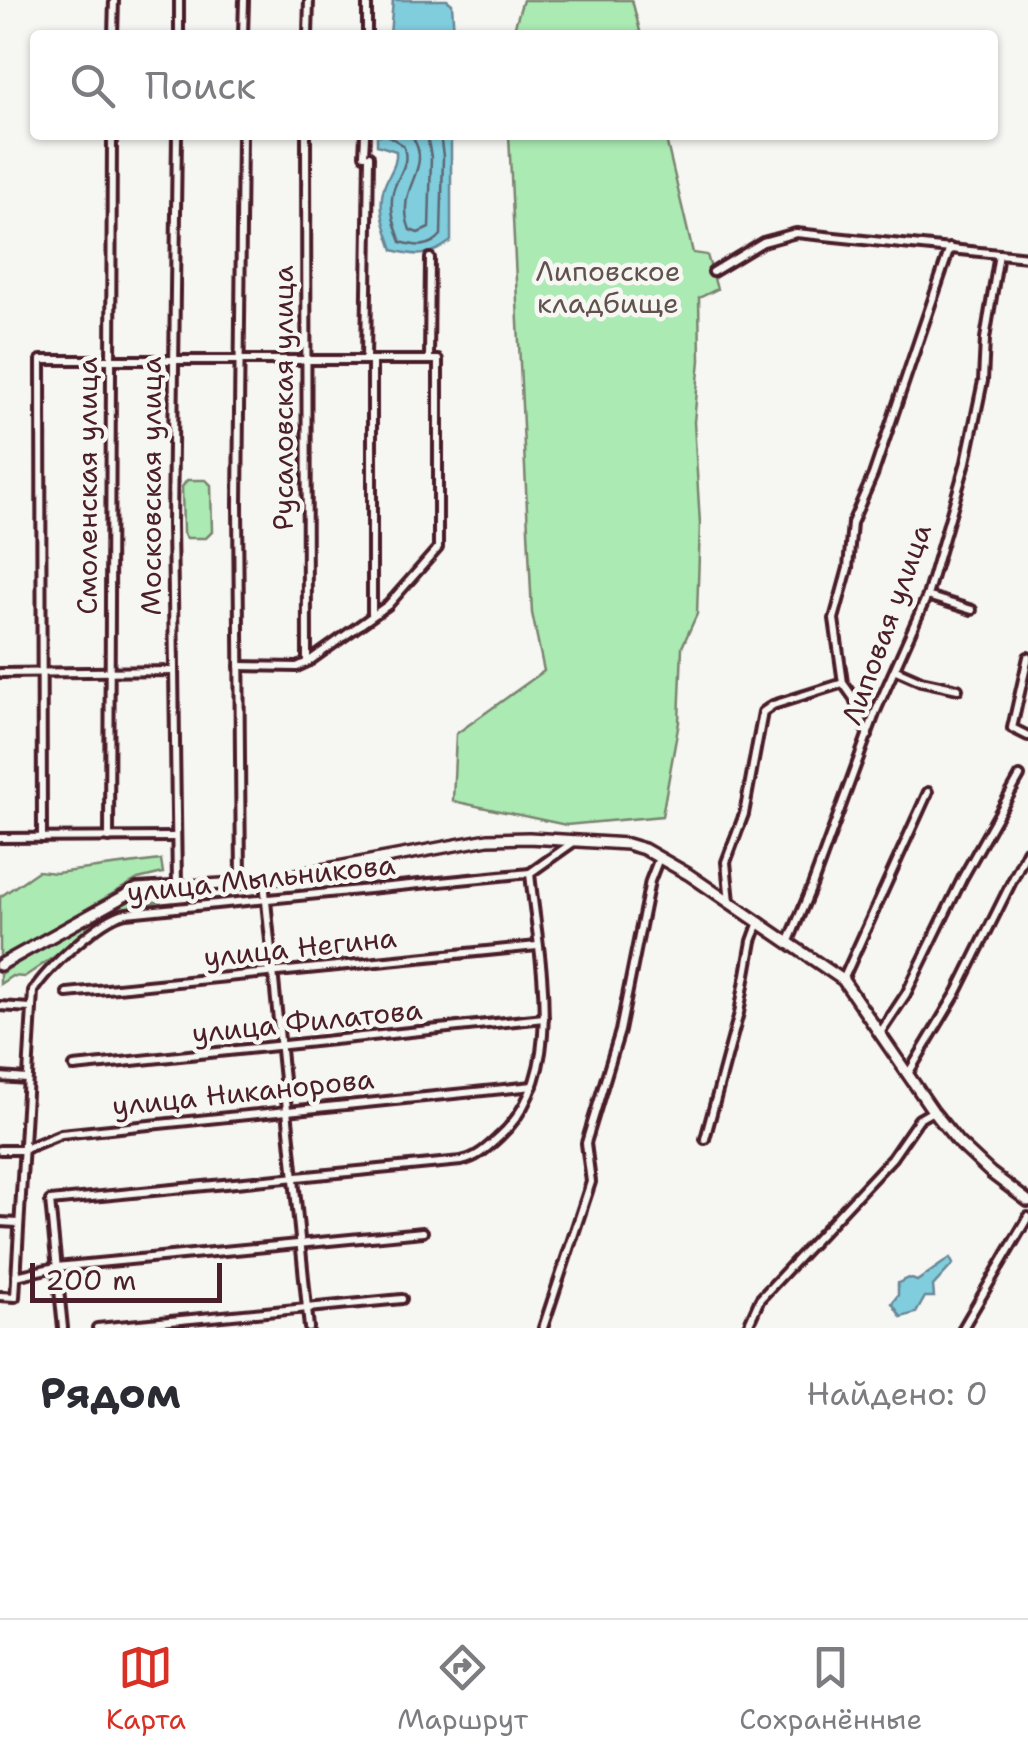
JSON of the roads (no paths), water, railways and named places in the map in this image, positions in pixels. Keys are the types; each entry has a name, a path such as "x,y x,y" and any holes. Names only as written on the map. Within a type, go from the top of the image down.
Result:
{"street":[{"path":"114,0 114,30"},
{"path":"178,0 178,30"},
{"path":"244,0 244,30"},
{"path":"308,0 308,30"},
{"path":"367,30 368,0"},
{"name":"Смоленская улица","path":"109,838 112,140"},
{"name":"Московская улица","path":"176,885 177,140"},
{"path":"240,883 238,361 242,140"},
{"name":"Русаловская улица","path":"306,140 308,662"},
{"path":"365,140 372,614"},
{"path":"713,272 762,242 796,233 1028,256"},
{"path":"868,737 853,697 843,683 834,618 848,568 852,523 873,474 950,248"},
{"name":"Липовая улица","path":"788,941 876,711 927,596 983,381 985,339 999,254"},
{"path":"239,666 297,668 308,662 388,605 438,548 430,258"},
{"path":"42,838 40,360 433,360"},
{"path":"927,596 972,610"},
{"path":"1028,656 1012,728 1028,736"},
{"path":"896,670 921,682 958,689"},
{"path":"0,673 174,672"},
{"path":"730,902 726,862 744,814 763,712 773,705 843,683"},
{"path":"880,1032 892,1018 962,877 1020,776"},
{"path":"843,980 928,792"},
{"path":"0,838 175,838"},
{"path":"0,966 128,892 264,880 466,842 511,838 558,845 576,840 627,844 660,857 730,902 757,926 788,941 843,980 933,1111 972,1156 1028,1201"},
{"path":"63,1328 50,1201 472,1158 512,1125 533,1086 544,1051 530,874 558,845"},
{"path":"908,1074 957,992 1027,851"},
{"path":"543,1328 591,1182 586,1142 614,1054 660,857"},
{"name":"улица Мыльникова","path":"0,1296 15,1297 33,991 114,916 530,874"},
{"path":"264,880 309,1328"},
{"path":"705,1138 739,1013 757,926"},
{"name":"улица Негина","path":"67,994 537,946"},
{"path":"0,1006 30,1008"},
{"name":"улица Филатова","path":"74,1067 544,1018"},
{"path":"0,1078 27,1079"},
{"name":"улица Никанорова","path":"0,1150 22,1150 61,1134 533,1086"},
{"path":"747,1328 752,1311 767,1290 892,1158 919,1119 933,1111"},
{"path":"963,1328 1028,1216"},
{"path":"0,1222 18,1223"},
{"path":"16,1276 56,1266 422,1232"},
{"path":"97,1328 402,1299"}],"water":[{"path":"393,0 447,0 452,4 454,30 390,30"},
{"path":"377,140 451,140 451,241 430,253 393,250 382,199 396,151 377,145"},
{"path":"950,1258 953,1264 933,1286 934,1297 925,1297 916,1313 901,1317 892,1303 898,1295 898,1283 909,1278 917,1281"}],"park label":[{"name":"Липовское кладбище","path":"608,287"}]}
